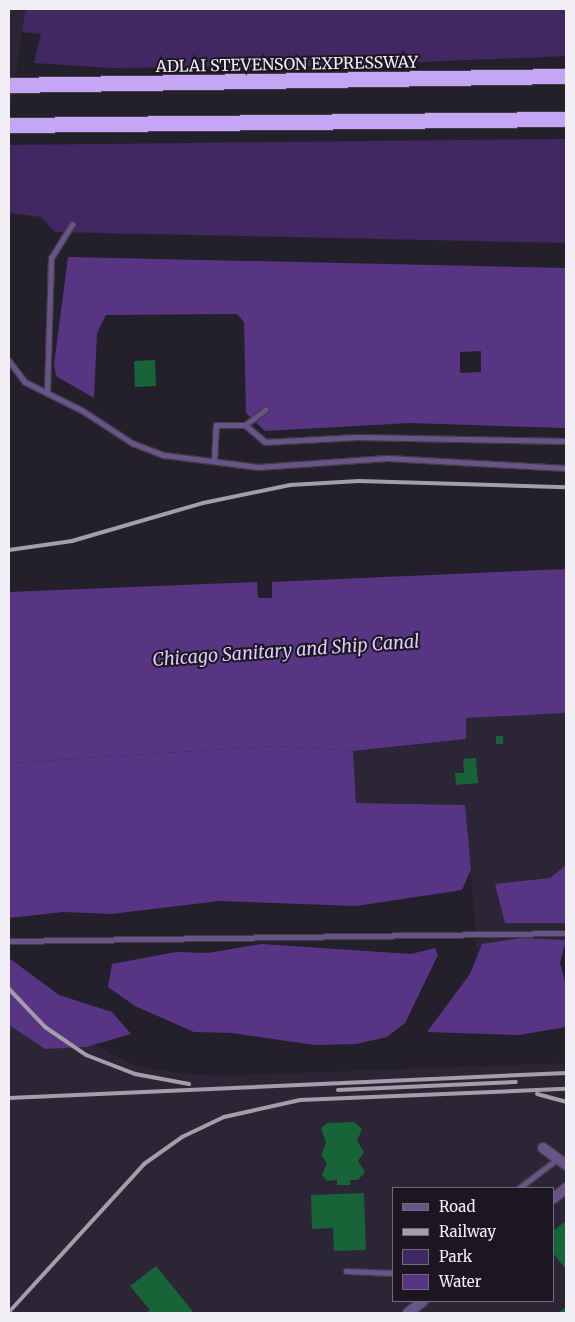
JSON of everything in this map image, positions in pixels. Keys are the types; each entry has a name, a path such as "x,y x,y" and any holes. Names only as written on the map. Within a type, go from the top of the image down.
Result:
{"highway":[{"name":"ADLAI STEVENSON EXPRESSWAY","path":"9,85 59,86 566,76"},
{"path":"9,125 52,127 566,118"}],"street":[{"path":"543,1148 566,1165"},
{"path":"555,1197 566,1188"},
{"path":"408,1313 422,1302"}],"lane":[{"path":"46,393 51,258 72,224"},
{"path":"9,361 24,382 132,443 164,455 258,467 387,458 566,468"},
{"path":"214,461 216,426 245,425 266,409"},
{"path":"245,425 265,442 357,436 566,441"},
{"path":"9,941 566,933"},
{"path":"520,1187 557,1158"},
{"path":"346,1271 392,1273"}],"shaded area":[{"path":"9,9 26,9 9,118"},
{"path":"551,712 566,713 566,940 521,938 482,944 477,951 465,805 356,803 353,751 466,739 465,718"},
{"path":"277,746 353,751 356,803 465,805 471,869 462,890 356,906 219,901 111,914 63,912 9,918 9,763"},
{"path":"566,865 566,923 505,923 495,884 550,878"},
{"path":"521,938 566,940 560,963 566,985 566,1027 519,1035 427,1032 470,974 482,944"},
{"path":"261,944 411,954 435,948 438,955 405,1023 387,1037 356,1044 315,1045 232,1033 194,1032 135,1006 108,987 112,964 176,952 208,953"},
{"path":"9,958 59,995 112,1012 131,1034 86,1047 45,1049 9,1025"},
{"path":"9,972 91,1043 134,1065 171,1072 219,1076 566,1063 566,1313 9,1313"}],"green space":[{"path":"26,9 566,9 566,56 327,66 111,68 34,63 41,34 22,32"},
{"path":"566,139 566,243 55,232 41,217 9,213 9,145"}],"water":[{"path":"68,257 566,268 566,428 410,423 265,431 246,413 244,322 237,314 106,315 97,333 94,398 56,376 54,365","holes":["481,351 481,372 460,373 460,352"]},
{"name":"Chicago Sanitary and Ship Canal","path":"566,569 566,713 466,718 466,739 353,751 277,746 9,763 9,592 257,582 258,598 272,598 272,582"}],"building":[{"path":"155,360 156,386 135,387 134,361"},
{"path":"496,736 503,736 503,744 496,744"},
{"path":"476,758 478,783 456,785 455,773 464,773 463,759"},
{"path":"354,1122 362,1129 357,1141 364,1152 358,1161 365,1172 358,1180 350,1180 350,1185 337,1185 337,1180 327,1181 322,1175 327,1163 321,1155 326,1143 321,1128 327,1123"},
{"path":"364,1193 366,1250 334,1251 333,1228 312,1229 311,1195"},
{"path":"566,1221 566,1270 555,1255 555,1229"},
{"path":"156,1266 194,1313 146,1313 150,1310 130,1286"},
{"path":"566,1307 566,1313 558,1313"}],"railway":[{"path":"9,550 72,541 203,503 290,485 359,481 566,487"},
{"path":"9,989 45,1027 86,1055 135,1074 189,1084"},
{"path":"9,1098 566,1073"},
{"path":"338,1090 516,1082"},
{"path":"9,1312 144,1164 182,1137 224,1117 300,1100 566,1089"},
{"path":"537,1094 566,1102"}]}
